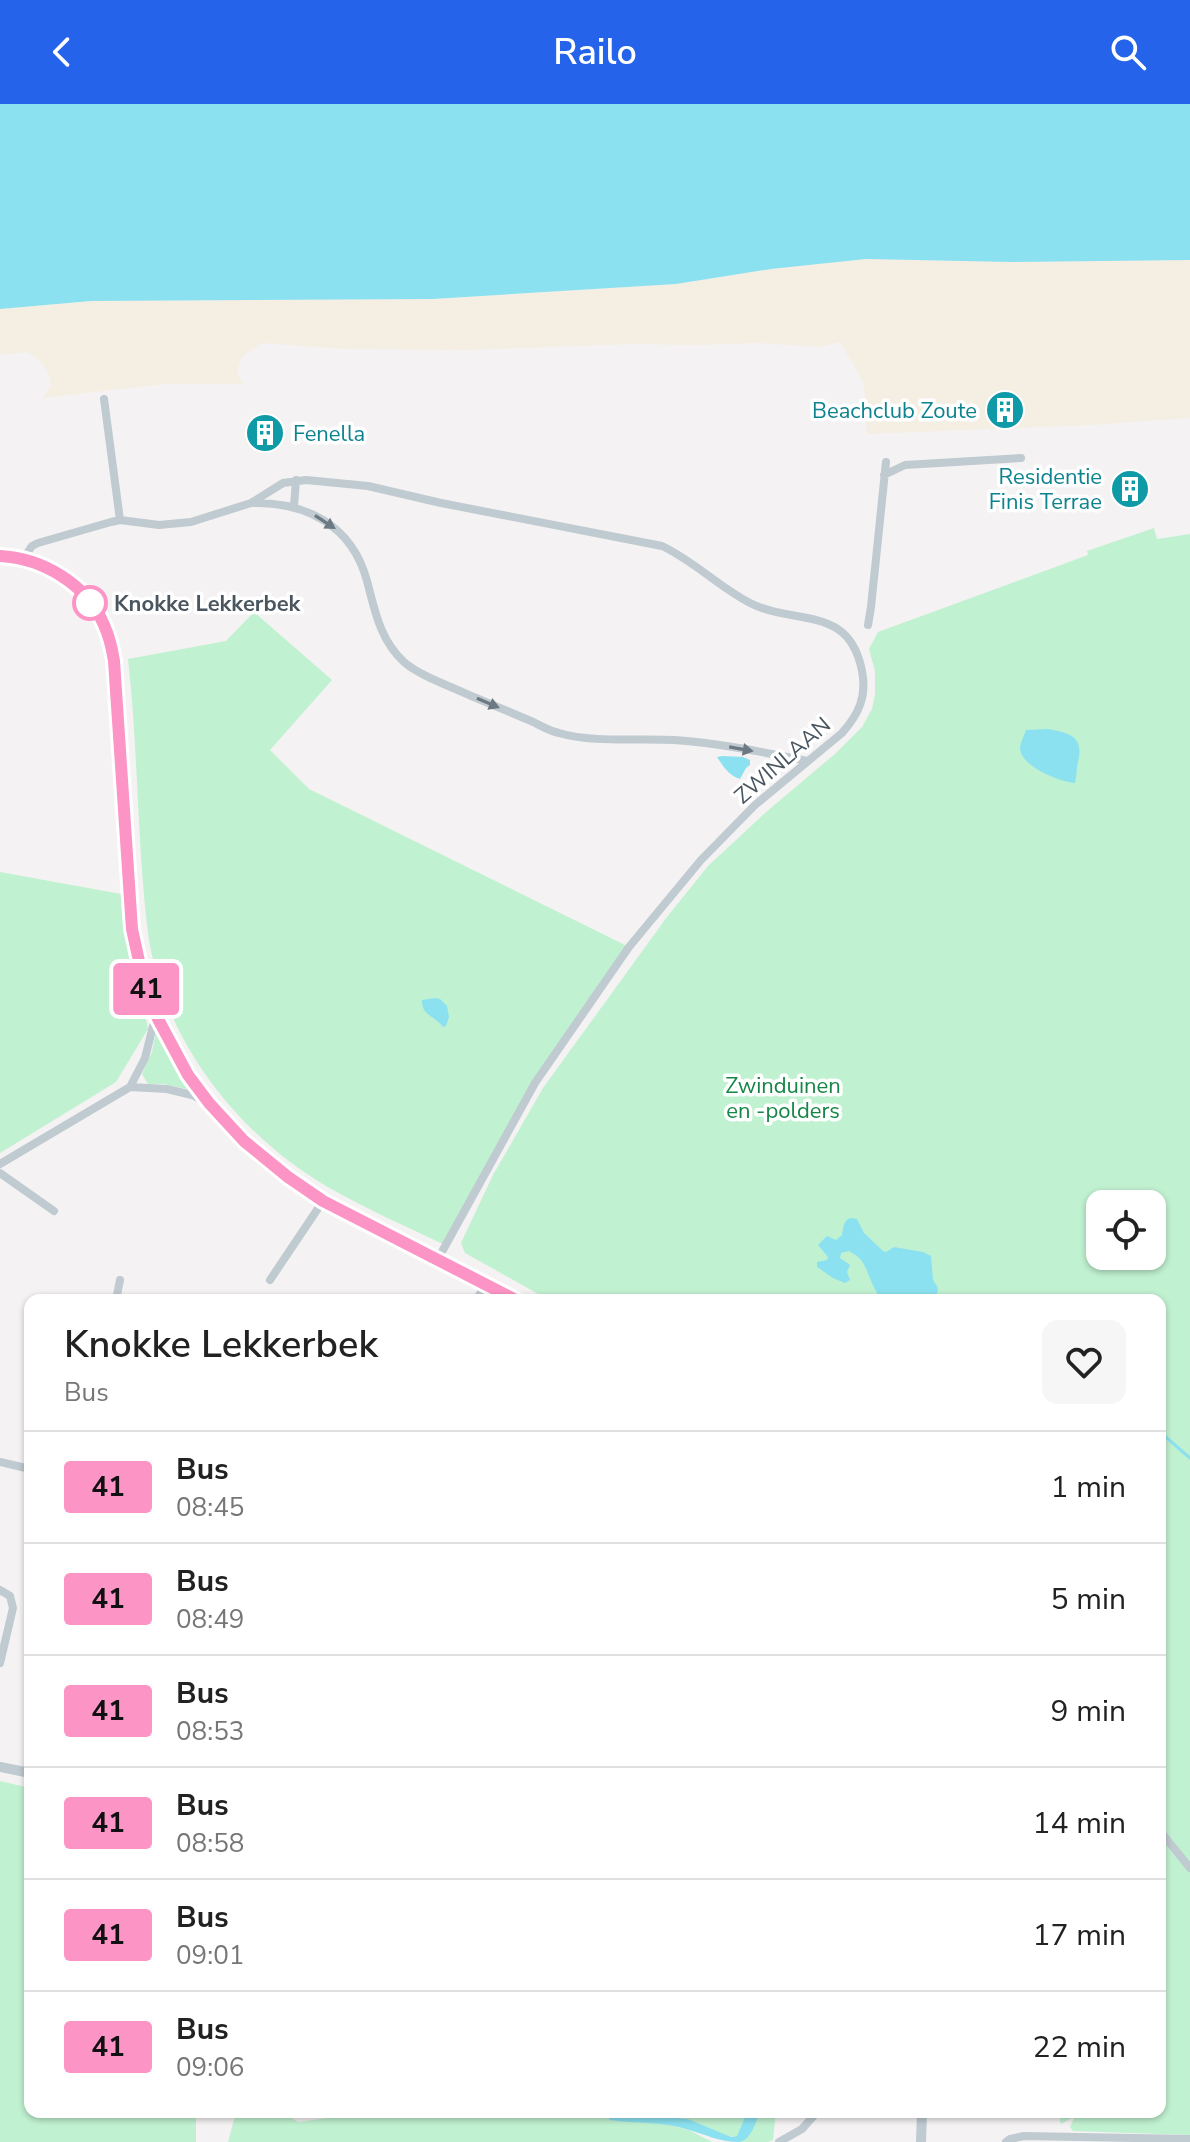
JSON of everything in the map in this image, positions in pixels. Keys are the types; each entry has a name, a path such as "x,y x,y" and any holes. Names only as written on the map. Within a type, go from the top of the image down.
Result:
{"street":[{"path":"104,399 120,520"},
{"path":"884,475 905,465 1021,458"},
{"path":"868,625 886,462"},
{"path":"23,559 38,543 120,520 173,525 191,522 251,503 283,483 296,480 294,506"},
{"name":"ZWINLAAN","path":"296,480 368,486 646,542 676,553 750,603 769,611 815,619 833,626 852,641 863,674 863,700 853,721 755,805 701,860 629,947 535,1083 438,1259"},
{"path":"251,503 294,506 333,525 358,555 367,579 374,614 386,641 405,663 437,680 559,734 691,742 807,761"},
{"path":"0,556 23,559 52,570 81,591 103,621 114,661 132,929 144,984 176,1054 209,1103 244,1141 323,1201 505,1294"},
{"path":"0,1164 130,1087 145,1058 153,1026 158,1019"},
{"path":"130,1087 167,1089 209,1103"},
{"path":"0,1173 54,1211"},
{"path":"270,1280 323,1201"},
{"path":"117,1294 120,1280"},
{"path":"480,1294 486,1284"},
{"path":"0,1462 24,1468"},
{"path":"0,1590 10,1596 13,1608 0,1663"},
{"path":"0,1767 24,1772"},
{"path":"1166,1838 1190,1868"},
{"path":"779,2142 802,2129 812,2118"},
{"path":"921,2142 922,2118"},
{"path":"1006,2142 1024,2136 1190,2139"}],"green space":[{"name":"Zwinduinen en -polders","path":"1154,528 1157,539 1190,534 1190,2135 1073,2131 1070,2127 1074,2118 1166,2118 1166,1294 538,1294 465,1253 461,1243 493,1175 543,1088 667,917 708,866 862,727 872,709 875,694 875,671 869,649 878,632"},
{"path":"254,612 332,680 270,750 309,789 629,947 535,1083 445,1245 326,1186 260,1137 232,1108 184,1041 154,965 144,892 128,659 226,641"},
{"path":"0,872 121,894 148,1029 116,1082 0,1153"},
{"path":"156,1031 193,1089 148,1084 142,1074 152,1052"},
{"path":"0,1781 24,1787 24,2118 196,2118 196,2142 0,2142"},
{"path":"234,2118 292,2118 298,2122 327,2118 608,2118 658,2122 689,2130 712,2142 228,2142"},
{"path":"678,2118 744,2118 737,2136 730,2137"},
{"path":"758,2118 775,2118 773,2140 740,2142"}],"sand":[{"path":"866,259 1010,262 1190,260 1190,418 867,434 864,383 840,342 819,347 757,343 632,344 465,350 347,349 261,343 242,357 237,372 243,384 165,384 43,398 51,385 49,374 41,362 28,352 0,355 0,309 91,301 433,299 676,284 771,269"}],"water":[{"path":"0,104 1190,104 1190,260 1010,262 866,259 771,269 676,284 433,299 91,301 0,309"},
{"path":"1026,730 1063,732 1077,742 1079,754 1075,783 1043,772 1022,756 1020,747"},
{"path":"717,757 750,760 740,779 729,773"},
{"path":"435,998 447,1006 449,1017 443,1027 422,1005 422,1000"},
{"path":"848,1219 857,1219 864,1233 883,1251 894,1247 931,1256 937,1294 878,1294 863,1263 849,1251 841,1253 840,1258 850,1265 847,1272 850,1280 845,1283 817,1267 817,1262 828,1257 818,1245 827,1236 836,1240 842,1235"},
{"path":"608,2118 688,2119 731,2137 737,2136 744,2118 758,2118 751,2133 740,2142 667,2125"}],"waterway":[{"path":"1166,1437 1190,1458"}],"bus line":[{"name":"41","path":"0,556 23,559 62,576 91,603 109,636 114,661 132,929 144,984 158,1019 188,1075 244,1141 288,1177 323,1201 504,1294"}],"place":[{"name":"Beachclub Zoute","path":"1005,410"},
{"name":"Fenella","path":"265,433"},
{"name":"Residentie Finis Terrae","path":"1130,489"},
{"name":"Knokke Lekkerbek","path":"90,603"}]}
